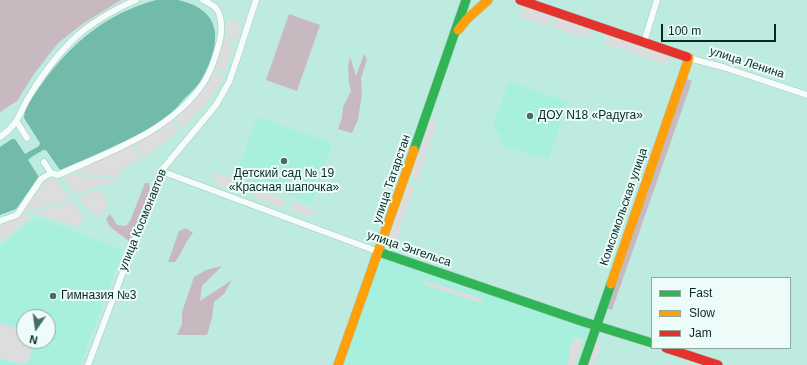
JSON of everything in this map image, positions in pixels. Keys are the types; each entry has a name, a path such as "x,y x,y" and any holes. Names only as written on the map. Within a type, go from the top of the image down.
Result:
{"street":[{"path":"0,137 17,122 29,97 64,48 96,21 126,3 136,0"},
{"path":"44,162 51,173 58,175 132,142 161,126 200,89 209,75 216,57 220,41 221,28 220,17 216,8 203,0"},
{"name":"улица Космонавтов","path":"88,365 161,170 216,105 229,82 256,0"},
{"name":"улица Татарстан","path":"338,365 379,252 466,0"},
{"path":"454,34 467,19 488,0"},
{"name":"улица Ленина","path":"520,0 689,58 726,68 807,95"},
{"path":"644,42 658,0"},
{"name":"Комсомольская улица","path":"583,365 689,58"},
{"path":"17,122 27,138"},
{"name":"улица Энгельса","path":"161,170 379,252 596,326 651,343"},
{"path":"0,221 17,215 41,180 51,173"},
{"path":"669,349 718,365"}],"shaded area":[{"path":"0,0 121,0 84,23 58,43 34,74 17,101 0,112"},
{"path":"156,0 178,0 193,5 204,11 211,20 215,40 213,52 209,64 199,83 166,118 142,133 94,156 60,170 46,150 43,150 30,158 28,160 39,177 16,209 0,215 0,147 12,139 15,139 25,154 39,146 40,143 24,118 28,105 41,85 64,56 91,32 121,13"},
{"path":"523,4 553,15 549,26 519,16"},
{"path":"289,14 320,25 297,91 266,80"},
{"path":"556,15 589,27 591,32 589,36 583,37 552,27"},
{"path":"236,19 241,24 241,28 235,44 224,25"},
{"path":"224,28 233,49 224,73 213,68"},
{"path":"607,32 671,54 668,65 604,43"},
{"path":"364,54 367,59 361,78 362,94 358,120 352,133 338,129 342,118 343,107 351,91 348,66 350,57 356,76"},
{"path":"212,71 223,76 210,98 199,112 180,129 175,117"},
{"path":"685,78 692,81 612,310 605,308"},
{"name":"ДОУ N18 «Радуга»","path":"509,81 568,102 549,159 500,145 501,135 492,129"},
{"name":"Детский сад № 19 «Красная шапочка»","path":"257,117 332,143 312,203 236,176"},
{"path":"172,119 177,133 143,158 135,143 160,130"},
{"path":"430,120 438,120 417,181 411,174"},
{"path":"132,145 141,159 119,171 121,177 69,172"},
{"path":"214,172 250,186 248,191 245,194 217,184 214,178"},
{"path":"65,175 121,180 75,193 64,179"},
{"path":"52,178 56,179 70,198 59,204 23,212 45,182"},
{"path":"145,183 149,183 150,190 129,241 110,227 106,219 110,214 117,225 126,226 130,221"},
{"path":"407,186 414,186 394,248 388,240"},
{"path":"255,188 286,200 280,207 255,198 253,195"},
{"path":"100,190 109,208 106,208 100,217 91,211 78,196"},
{"path":"72,200 83,216 79,226 31,212 62,206"},
{"path":"292,202 315,210 310,216 292,210 290,208"},
{"path":"32,215 0,242 0,226 18,216"},
{"name":"Гимназия №3","path":"37,217 123,250 80,365 0,365 0,246"},
{"path":"186,228 193,233 175,262 168,262 179,231"},
{"path":"381,256 592,327 579,365 342,365"},
{"path":"222,266 202,286 200,301 232,280 224,294 214,302 212,318 207,335 177,335 182,324 182,312 194,277 206,270"},
{"path":"424,280 483,299 481,303 423,284"},
{"path":"0,323 16,328 16,349 32,349 27,363 20,364 0,358"},
{"path":"574,337 584,340 575,365 567,365 570,357 568,356"},
{"path":"594,341 601,343 594,365 587,365"}],"traffic: fast":[{"path":"414,150 466,0"},
{"path":"379,252 581,321 651,343"},
{"path":"583,365 611,284"}],"traffic: slow":[{"path":"458,30 467,19 488,0"},
{"path":"611,284 689,58 687,57"},
{"path":"338,365 414,150"}],"traffic: jam":[{"path":"520,0 687,57"},
{"path":"669,349 718,365"}],"place":[{"name":"ДОУ N18 «Радуга»","path":"530,116"},
{"name":"Детский сад № 19 «Красная шапочка»","path":"284,161"},
{"name":"Гимназия №3","path":"53,296"}]}
